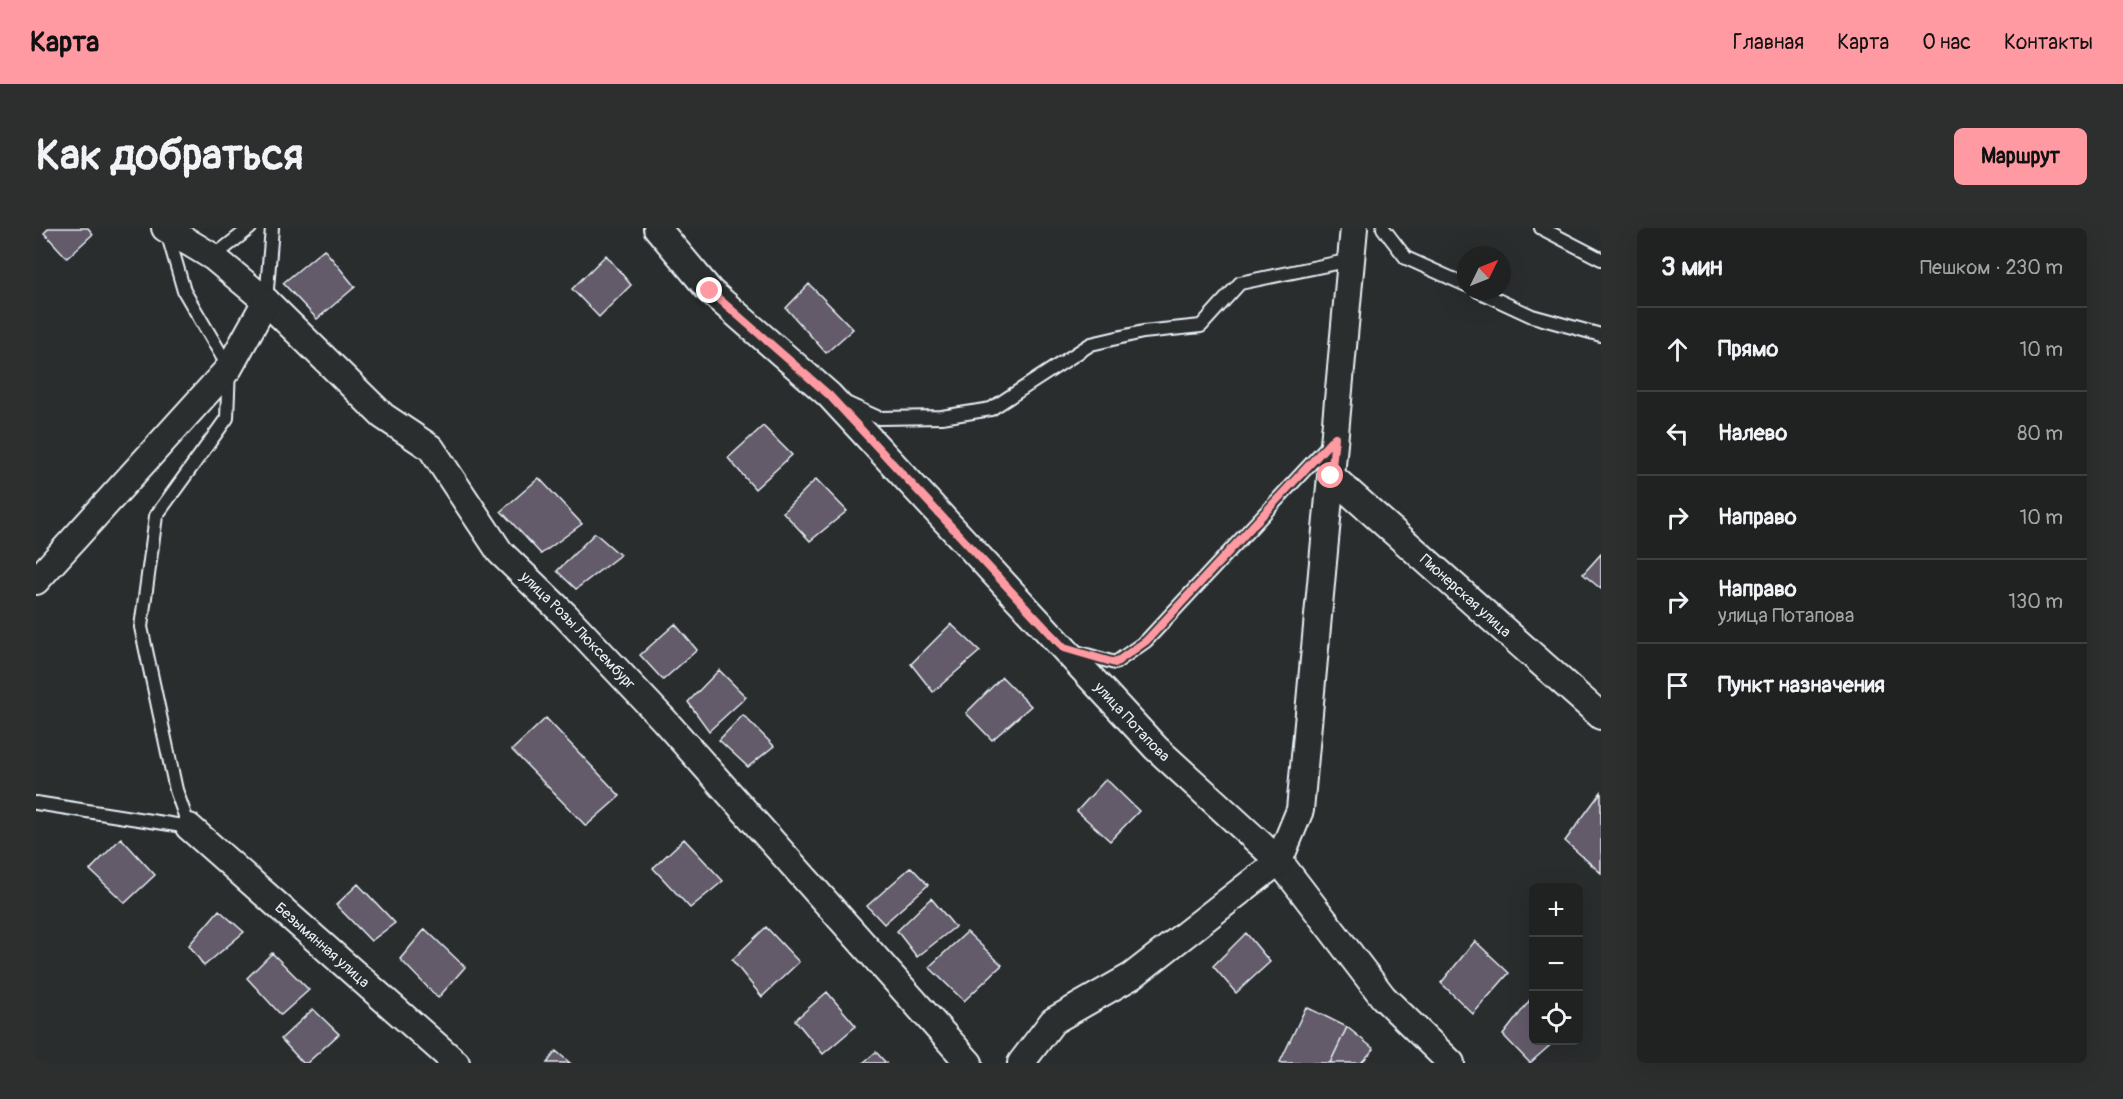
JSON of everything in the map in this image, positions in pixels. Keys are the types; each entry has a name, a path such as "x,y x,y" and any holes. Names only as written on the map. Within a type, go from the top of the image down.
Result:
{"street":[{"name":"улица Потапова","path":"657,228 710,291 829,395 1156,748 1279,861 1383,997 1451,1063"},
{"path":"1021,1063 1053,1021 1132,976 1279,861 1300,810 1354,228"},
{"name":"улица Розы Люксембург","path":"166,229 213,257 266,301 383,416 431,448 500,552 664,720 969,1063"},
{"path":"36,581 229,368 266,301"},
{"name":"Пионерская улица","path":"1331,476 1601,716"},
{"name":"Безымянная улица","path":"189,827 456,1063"}],"lane":[{"path":"213,257 250,228"},
{"path":"266,301 272,228"},
{"path":"1383,228 1406,258 1457,281"},
{"path":"1541,228 1601,260"},
{"path":"36,803 189,827 176,790 141,627 156,516 227,418 229,368 184,291 166,229"},
{"path":"829,395 879,418 942,417 991,409 1091,344 1143,332 1201,326 1240,283 1351,260"},
{"path":"1497,300 1532,316 1601,335"},
{"path":"1064,648 1115,663 1146,641 1335,437"}],"building":[{"path":"49,228 88,228 93,234 67,258 44,233"},
{"path":"324,249 355,287 317,319 283,283"},
{"path":"606,255 631,285 599,317 572,289"},
{"path":"809,284 853,329 826,353 786,308"},
{"path":"763,426 792,455 755,489 728,458"},
{"path":"539,478 582,524 541,554 501,511"},
{"path":"816,479 847,511 810,541 783,512"},
{"path":"595,533 620,555 576,589 557,571"},
{"path":"1601,554 1601,589 1583,574"},
{"path":"675,624 697,650 663,680 640,655"},
{"path":"951,624 980,651 933,692 911,664"},
{"path":"719,670 746,697 709,731 688,702"},
{"path":"1002,677 1031,706 992,740 966,713"},
{"path":"743,715 774,746 748,767 719,740"},
{"path":"546,718 620,796 586,826 512,750"},
{"path":"1106,779 1139,811 1110,841 1077,811"},
{"path":"1601,792 1601,873 1565,841"},
{"path":"121,838 155,875 125,903 90,870"},
{"path":"684,839 723,881 690,908 653,868"},
{"path":"911,867 928,885 884,924 867,906"},
{"path":"358,884 395,923 371,941 336,905"},
{"path":"931,898 955,927 917,957 897,931"},
{"path":"219,910 244,932 204,966 189,945"},
{"path":"766,927 799,962 762,997 732,960"},
{"path":"425,929 465,967 438,998 400,959"},
{"path":"967,932 1002,965 964,1001 929,967"},
{"path":"1246,933 1270,962 1236,993 1213,966"},
{"path":"1475,941 1509,973 1473,1014 1441,983"},
{"path":"272,953 309,990 281,1015 247,978"},
{"path":"827,992 856,1026 823,1054 795,1020"},
{"path":"1529,1001 1529,1045 1550,1045 1530,1063 1503,1035"},
{"path":"1306,1007 1347,1027 1330,1063 1280,1062"},
{"path":"313,1009 339,1034 307,1063 303,1063 281,1039"},
{"path":"1347,1027 1374,1049 1361,1063 1330,1063"},
{"path":"556,1051 570,1063 547,1063"},
{"path":"876,1052 886,1063 863,1063"}],"route":[{"path":"710,291 829,395 1064,648 1115,663 1146,641 1335,437 1331,476"}]}
